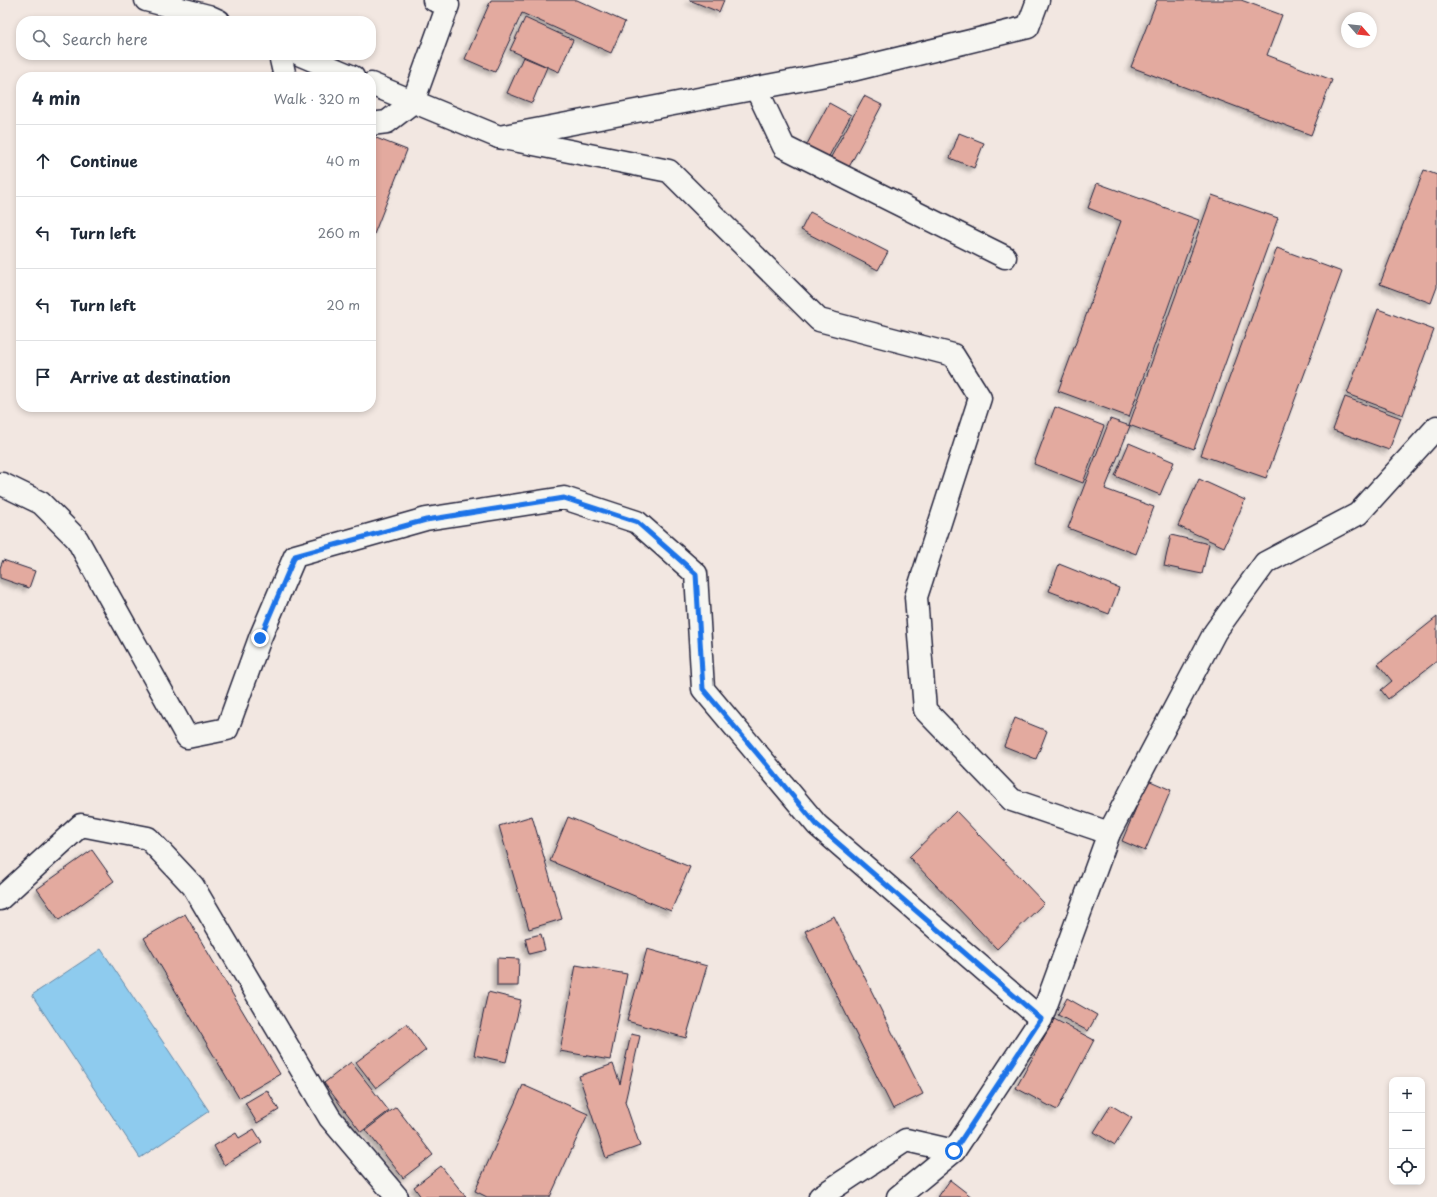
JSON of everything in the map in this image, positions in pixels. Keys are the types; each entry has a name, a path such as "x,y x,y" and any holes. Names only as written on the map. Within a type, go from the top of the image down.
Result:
{"street":[{"path":"146,0 214,12"},
{"path":"376,123 387,122 413,102 448,5 434,0"},
{"path":"499,137 852,70 1028,27 1038,0"},
{"path":"281,60 285,72"},
{"path":"313,60 342,72"},
{"path":"376,86 499,137 669,171 819,320 953,354 980,398 916,597 925,710 1012,800 1109,833"},
{"path":"756,88 784,147 1005,257"},
{"path":"898,1197 954,1151 1041,1019 1109,833 1215,632 1265,563 1358,514 1437,427"},
{"path":"0,484 41,502 77,539 187,737 228,729 260,638 295,556 426,520 564,498 637,522 696,574 703,689 817,825 1041,1019"},
{"path":"0,899 81,825 148,838 193,886 330,1118 397,1197"},
{"path":"820,1197 906,1140 954,1151"}],"water":[{"path":"101,949 209,1111 140,1158 32,995"}],"building":[{"path":"491,0 577,0 625,22 611,53 522,13 495,72 465,59"},
{"path":"689,0 724,0 719,12"},
{"path":"1157,0 1241,0 1282,15 1267,55 1332,80 1311,135 1131,67"},
{"path":"525,18 573,40 559,72 510,50"},
{"path":"523,57 547,67 532,103 507,93"},
{"path":"864,96 882,105 849,167 831,157"},
{"path":"829,103 851,115 827,160 805,148"},
{"path":"959,133 984,143 974,168 950,158"},
{"path":"376,138 407,150 376,229"},
{"path":"1424,170 1437,175 1437,287 1431,303 1380,284"},
{"path":"1097,183 1199,220 1129,417 1058,391 1121,221 1088,208"},
{"path":"1212,195 1278,218 1194,449 1129,425"},
{"path":"810,212 888,252 878,270 801,230"},
{"path":"1277,248 1342,272 1266,478 1201,455"},
{"path":"1378,309 1434,330 1403,415 1347,394"},
{"path":"1345,397 1401,418 1389,450 1333,430"},
{"path":"1055,407 1104,426 1083,483 1034,464"},
{"path":"1110,419 1130,426 1105,489 1154,507 1136,554 1068,528"},
{"path":"1129,443 1174,462 1160,495 1115,476"},
{"path":"1199,479 1245,500 1224,547 1178,526"},
{"path":"1171,535 1209,544 1202,574 1164,566"},
{"path":"3,560 35,571 29,588 0,578 0,568"},
{"path":"1059,564 1119,588 1109,614 1049,591"},
{"path":"1437,617 1437,661 1388,699 1381,690 1392,681 1378,664"},
{"path":"1015,718 1047,731 1036,759 1004,746"},
{"path":"1148,780 1171,790 1145,851 1122,841"},
{"path":"956,811 1044,903 997,949 909,857"},
{"path":"532,816 562,919 529,929 499,826"},
{"path":"568,817 690,867 671,911 550,861"},
{"path":"92,850 114,881 59,920 37,889"},
{"path":"185,914 280,1074 239,1098 144,938"},
{"path":"834,916 923,1094 893,1109 805,931"},
{"path":"541,934 545,950 529,954 525,938"},
{"path":"647,949 707,966 686,1038 627,1021"},
{"path":"497,958 519,959 518,986 497,986"},
{"path":"576,965 627,974 610,1060 560,1051"},
{"path":"488,992 521,1000 506,1062 474,1055"},
{"path":"1067,998 1097,1015 1088,1031 1058,1015"},
{"path":"1054,1019 1094,1040 1057,1110 1016,1088"},
{"path":"407,1024 426,1050 376,1088 356,1062"},
{"path":"631,1034 640,1036 625,1102 640,1146 606,1158 579,1076 613,1064 620,1084"},
{"path":"351,1062 389,1111 361,1132 324,1083"},
{"path":"523,1085 588,1114 550,1197 487,1197 475,1191"},
{"path":"267,1090 279,1110 257,1123 245,1103"},
{"path":"1111,1105 1132,1118 1115,1145 1094,1132"},
{"path":"396,1107 433,1155 403,1178 366,1130"},
{"path":"254,1129 262,1142 224,1165 214,1146 236,1133 239,1138"},
{"path":"441,1166 466,1197 421,1197 414,1187"},
{"path":"950,1180 972,1197 938,1197"}],"route":[{"path":"260,638 295,556 426,520 564,498 637,522 696,574 703,689 817,825 1041,1019 954,1151"}]}
